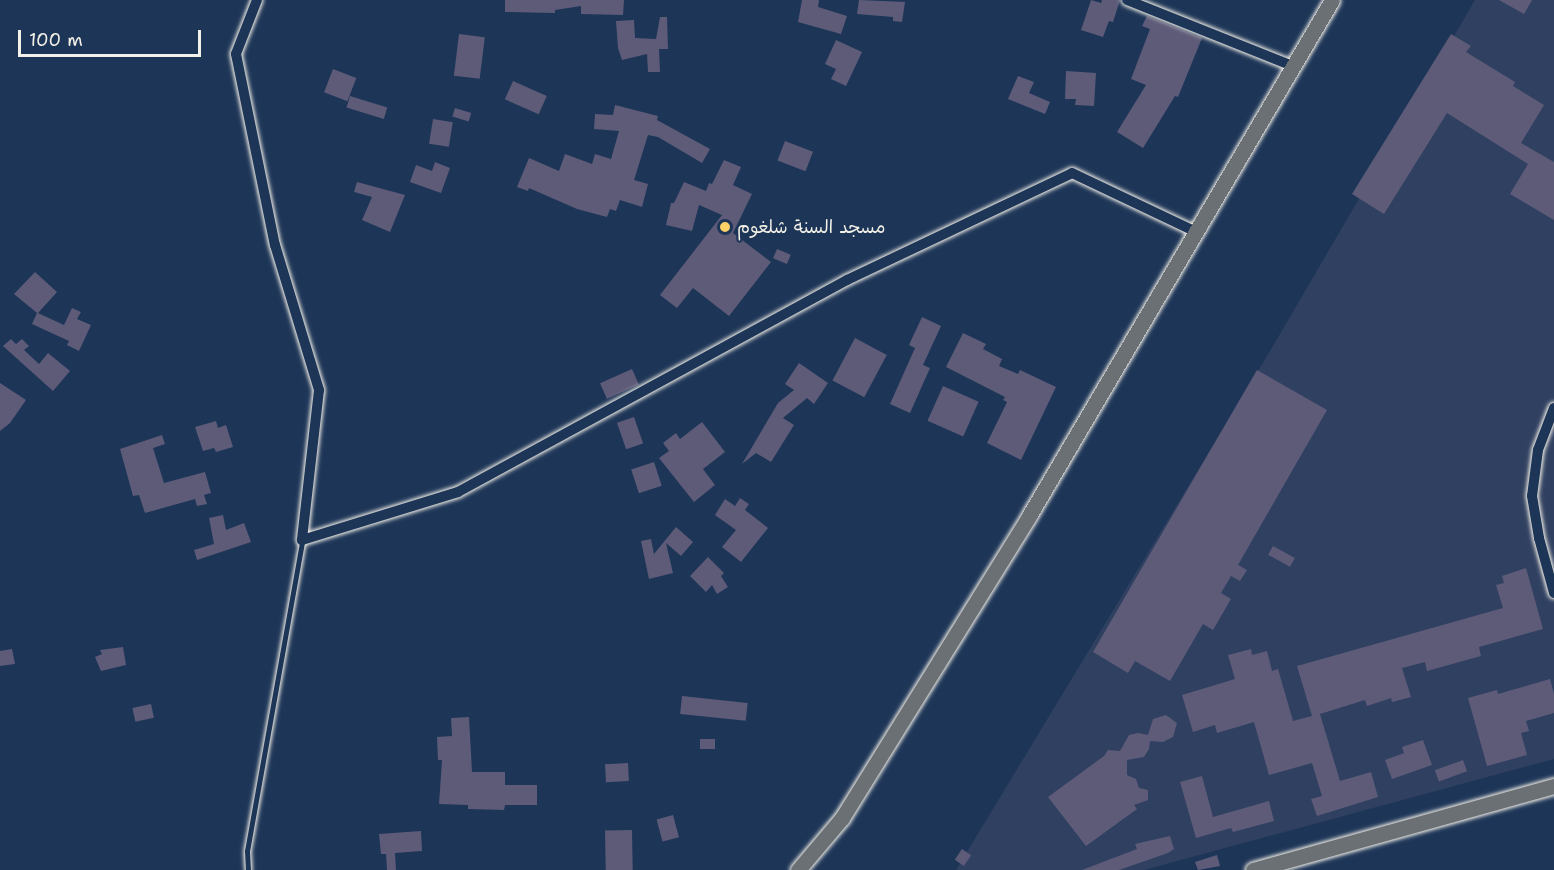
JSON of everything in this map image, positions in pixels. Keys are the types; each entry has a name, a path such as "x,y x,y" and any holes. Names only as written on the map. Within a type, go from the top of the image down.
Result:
{"main road":[{"path":"798,870 842,818 1029,516 1332,0"},
{"path":"1253,870 1554,786"}],"street":[{"path":"257,0 236,54 274,245 319,390 302,540 458,492 848,280 1072,173 1196,232"},
{"path":"1127,0 1293,66"},
{"path":"1554,408 1538,450 1532,496 1539,538 1554,592"}],"lane":[{"path":"248,870 247,851 302,540"}],"shaded area":[{"path":"1475,0 1554,0 1554,759 1144,870 956,870 1270,351"}],"building":[{"path":"505,0 624,0 623,15 581,14 581,6 555,10 555,13 505,12"},
{"path":"802,0 819,0 818,7 847,16 841,34 798,22"},
{"path":"859,0 905,2 902,22 893,21 893,17 857,14"},
{"path":"1091,0 1101,3 1102,0 1120,0 1113,22 1109,21 1103,37 1081,30"},
{"path":"1499,0 1532,0 1524,14"},
{"path":"1147,16 1202,38 1178,97 1175,96 1143,148 1117,132 1146,85 1131,79 1150,29 1142,26"},
{"path":"660,17 667,17 668,49 659,49 660,72 648,72 647,54 622,60 618,48 616,21 634,20 635,38 656,39"},
{"path":"459,34 485,37 480,79 454,76"},
{"path":"1451,34 1471,46 1466,52 1515,82 1513,86 1544,105 1521,143 1554,162 1554,220 1510,194 1528,164 1447,113 1384,214 1352,194"},
{"path":"836,40 862,52 846,86 831,79 836,69 825,64"},
{"path":"333,69 356,78 347,101 324,92"},
{"path":"1066,71 1096,73 1094,106 1075,105 1076,99 1065,99"},
{"path":"1018,76 1034,82 1029,93 1050,102 1045,114 1008,99"},
{"path":"513,81 547,96 539,114 505,99"},
{"path":"350,96 387,107 384,119 346,107"},
{"path":"615,105 658,116 657,120 710,149 702,163 658,137 648,135 634,180 648,184 642,207 620,200 616,211 610,209 607,217 577,209 529,188 528,191 517,187 529,158 559,171 565,154 592,164 595,154 611,159 619,131 594,129 595,114 613,115"},
{"path":"455,108 471,113 469,122 452,117"},
{"path":"433,119 453,122 449,147 429,144"},
{"path":"785,141 813,152 805,171 777,161"},
{"path":"724,160 741,167 733,185 752,194 733,233 771,262 729,316 693,288 677,308 660,295 722,215 699,205 692,231 666,225 671,203 674,203 684,182 706,191"},
{"path":"435,162 450,168 441,193 410,182 416,165 432,171"},
{"path":"357,182 405,195 390,232 362,220 372,197 354,192"},
{"path":"777,249 791,255 787,264 773,258"},
{"path":"35,272 57,292 38,313 64,325 72,308 81,312 77,319 91,325 79,351 67,345 69,341 32,324 37,313 14,294"},
{"path":"922,317 941,326 923,365 930,368 910,413 890,404 915,348 909,345"},
{"path":"963,333 986,344 983,349 1002,359 999,366 1018,374 1020,370 1056,387 1021,460 987,443 1007,402 1003,400 1005,397 946,367"},
{"path":"855,338 887,355 864,397 832,380"},
{"path":"11,339 16,344 22,339 29,346 24,350 39,364 48,353 70,371 53,391 3,346"},
{"path":"799,363 828,383 814,404 807,398 783,418 794,425 771,462 756,453 742,464 778,403 794,390 785,384"},
{"path":"632,369 639,385 607,399 600,383"},
{"path":"1257,370 1327,410 1238,565 1247,570 1240,581 1231,576 1221,593 1231,599 1213,630 1203,624 1170,681 1135,661 1128,673 1093,652"},
{"path":"0,383 26,400 10,423 0,431"},
{"path":"943,386 979,402 963,437 928,421"},
{"path":"634,417 643,443 626,449 617,423"},
{"path":"216,421 218,428 226,425 233,447 216,452 214,448 203,451 195,427"},
{"path":"702,422 725,452 703,469 715,485 694,502 659,458 669,451 663,443 676,433 680,439"},
{"path":"162,435 165,444 153,448 164,483 205,472 211,493 204,495 207,504 197,506 195,499 145,513 139,495 133,496 120,449"},
{"path":"654,462 662,486 639,493 631,469"},
{"path":"740,498 749,504 745,510 768,528 741,562 722,547 736,530 715,515 725,499 735,506"},
{"path":"223,515 226,530 244,523 251,542 197,560 194,550 214,544 209,518"},
{"path":"676,527 693,542 681,556 666,543 673,573 649,579 641,541 651,539 654,554"},
{"path":"1273,546 1295,558 1290,567 1268,555"},
{"path":"708,557 724,573 721,576 728,587 717,594 712,585 706,592 690,576"},
{"path":"1526,568 1543,629 1479,647 1481,656 1427,671 1425,662 1402,668 1411,697 1392,702 1391,698 1367,706 1365,700 1320,714 1340,781 1371,772 1378,797 1317,816 1311,799 1322,796 1312,763 1269,775 1254,722 1217,733 1215,725 1193,732 1182,695 1235,679 1228,655 1251,649 1252,655 1267,651 1272,671 1278,669 1293,721 1312,716 1297,666 1503,608 1496,585 1504,583 1502,576"},
{"path":"123,647 126,665 101,671 95,657 102,654 100,650"},
{"path":"12,649 15,664 0,666 0,651"},
{"path":"1550,679 1554,694 1554,713 1526,721 1529,731 1521,733 1527,755 1487,766 1468,698 1497,690 1498,694"},
{"path":"682,696 748,703 746,721 680,714"},
{"path":"151,704 154,718 135,722 132,708"},
{"path":"1166,715 1177,723 1173,737 1163,742 1150,741 1149,749 1144,757 1127,760 1127,775 1136,779 1139,788 1148,790 1148,800 1134,805 1137,809 1086,846 1048,797 1104,756 1108,750 1120,751 1129,735 1138,733 1148,735 1153,719"},
{"path":"469,717 472,772 505,772 505,785 537,785 537,805 505,805 504,810 468,809 468,805 439,804 442,760 438,760 437,737 452,736 451,718"},
{"path":"700,739 715,739 715,749 700,749"},
{"path":"1423,740 1432,765 1392,779 1385,760 1404,753 1402,747"},
{"path":"1463,760 1467,771 1439,782 1435,770"},
{"path":"628,763 629,781 606,782 605,764"},
{"path":"1202,776 1213,817 1269,801 1274,821 1233,832 1231,828 1196,838 1180,782"},
{"path":"673,815 679,837 663,842 657,819"},
{"path":"605,830 632,830 633,870 606,870"},
{"path":"421,831 422,851 395,853 396,870 387,870 386,854 381,854 379,834"},
{"path":"1170,836 1174,849 1168,853 1119,870 1082,870 1137,849 1135,844"},
{"path":"962,849 971,855 964,866 955,860"},
{"path":"1217,855 1220,866 1198,870 1195,862"}],"place":[{"name":"مسجد السنة شلغوم","path":"725,227"}]}
